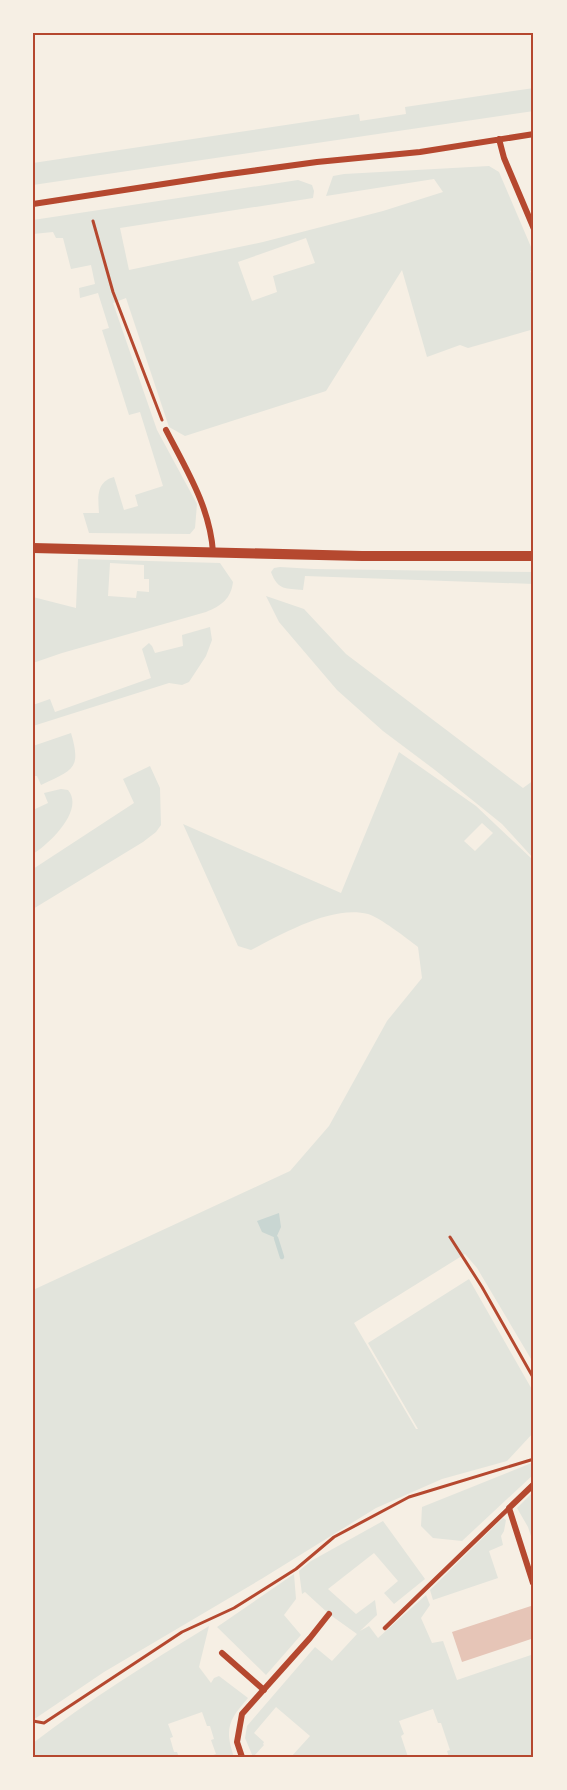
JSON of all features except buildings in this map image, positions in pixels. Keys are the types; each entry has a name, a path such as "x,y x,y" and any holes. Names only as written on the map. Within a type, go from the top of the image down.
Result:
{"street":[{"path":"33,204 264,170 420,152 534,134"},
{"path":"499,139 504,158 534,229"},
{"path":"166,430 202,502 213,552"},
{"path":"33,548 351,556 534,556"},
{"path":"533,1583 509,1508 534,1484"},
{"path":"242,1757 237,1742 242,1714 329,1614"},
{"path":"222,1653 264,1690"}],"lane":[{"path":"385,1628 509,1508"}],"path":[{"path":"93,221 113,292 166,430"},
{"path":"450,1237 482,1287 534,1378"},
{"path":"33,1721 44,1723 182,1632 234,1608 296,1569 334,1537 409,1497 534,1459"}],"shaded area":[{"path":"534,88 534,111 33,185 33,163 359,114 360,121 406,114 405,107"},
{"path":"489,166 499,172 534,254 534,270 530,271 534,279 534,329 468,348 460,345 427,357 402,270 326,391 185,436 169,427 126,298 113,303 157,430 197,504 195,528 190,534 89,533 83,513 99,513 99,491 108,479 114,477 124,510 138,506 135,495 163,486 140,412 129,415 102,330 109,328 98,293 80,298 79,288 95,284 91,265 71,269 63,238 56,238 53,232 33,234 33,220 298,180 312,185 313,198 120,228 129,270 263,242 383,211 443,192 434,179 326,196 333,176","holes":["306,238 315,263 273,276 277,292 252,301 238,262"]},
{"path":"78,559 220,563 233,582 230,593 224,601 206,612 33,663 33,597 76,608","holes":["110,563 144,565 144,579 149,579 149,592 137,591 136,598 108,596"]},
{"path":"274,568 534,572 534,584 305,576 303,590 283,587 277,583 271,572"},
{"path":"266,596 304,609 346,654 523,788 534,780 534,859 502,824 383,731 337,690 279,622"},
{"path":"210,627 212,640 206,656 189,682 182,685 169,683 33,726 33,705 50,699 55,712 151,678 142,649 149,643 155,653 183,646 182,635"},
{"path":"71,733 75,762 67,772 41,785 37,776 33,776 33,746"},
{"path":"399,752 476,806 534,861 534,1364 477,1268 465,1254 354,1323 418,1429 368,1343 469,1279 534,1393 534,1432 507,1461 442,1479 376,1508 104,1672 33,1720 33,1290 290,1171 329,1126 387,1021 422,978 418,947 368,914 354,912 323,917 292,929 251,950 238,946 183,824 341,893","holes":["482,823 493,833 475,851 464,841"]},
{"path":"150,766 160,788 161,825 156,832 33,909 33,869 134,803 123,779"},
{"path":"61,789 68,790 72,798 69,816 56,835 33,854 33,810 48,803 44,793"},
{"path":"279,1213 281,1227 276,1238 262,1232 257,1221"},
{"path":"534,1462 534,1474 462,1541 433,1538 421,1526 422,1507"},
{"path":"534,1491 534,1545 528,1527 517,1508"},
{"path":"503,1518 506,1520 501,1536 503,1545 489,1551 498,1578 433,1600 430,1590"},
{"path":"383,1521 425,1579 394,1604 384,1593 398,1581 374,1553 328,1589 356,1614 375,1600 377,1615 360,1631 369,1626 378,1638 426,1595 430,1605 421,1618 432,1643 443,1641 457,1680 534,1654 534,1757 449,1757 447,1751 450,1750 441,1723 438,1723 433,1709 399,1721 408,1757 291,1757 310,1736 276,1707 254,1733 264,1742 264,1745 253,1757 245,1738 247,1726 315,1647 332,1661 357,1634 329,1614 305,1592 302,1594 299,1571 311,1561"},
{"path":"294,1574 296,1599 284,1615 301,1635 266,1675 217,1627"},
{"path":"209,1626 199,1667 211,1683 219,1676 248,1698 236,1712 230,1725 229,1739 234,1757 208,1757 216,1754 211,1740 214,1739 202,1712 168,1724 173,1737 170,1738 174,1752 177,1752 179,1757 33,1757 33,1743 54,1727 119,1682"}],"waterway":[{"path":"276,1238 282,1257"}]}
